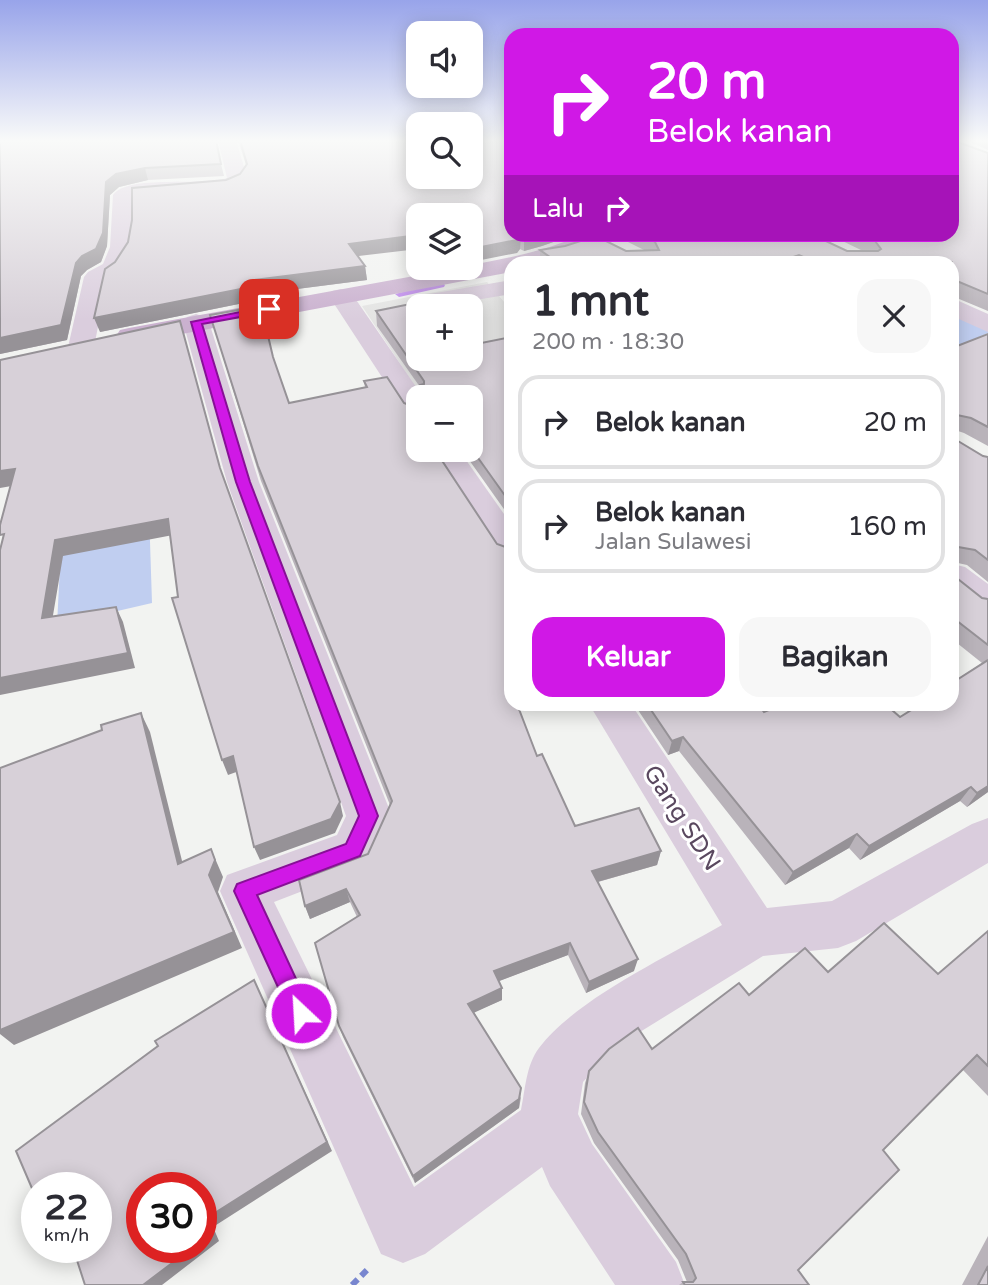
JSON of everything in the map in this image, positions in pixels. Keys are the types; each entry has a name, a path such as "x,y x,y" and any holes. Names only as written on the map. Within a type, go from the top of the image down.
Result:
{"main road":[{"path":"545,256 598,242"},
{"path":"54,352 341,296 457,282 504,267"}],"street":[{"path":"81,346 96,277 113,268 121,247 123,200"},
{"path":"441,294 457,282 504,286"},
{"path":"341,296 406,393"},
{"path":"959,310 988,324"},
{"path":"197,322 243,482 369,816 353,850 244,891 402,1232 553,1124"},
{"path":"453,462 504,534"},
{"path":"959,581 988,601"},
{"name":"Gang SDN","path":"613,711 755,933"},
{"path":"653,1285 571,1166 549,1116 557,1069 594,1029 755,933 838,924 988,839"}],"shaded area":[{"path":"487,282 504,302 504,449 483,453 483,385 414,385 362,306 406,298 406,371 483,371 483,294 424,294"},
{"path":"959,316 988,331 959,346"},
{"path":"149,511 152,603 57,625 62,526"}],"building":[{"path":"0,200 105,200 103,233 96,249 82,256 76,263 61,325 0,338"},
{"path":"132,200 504,200 504,242 507,242 483,247 483,203 406,203 406,237 349,244 365,266 255,280 256,286 94,318 105,269 115,262 128,242"},
{"path":"959,200 988,200 988,294 959,282 959,256 548,256 540,250 577,242 608,242 626,251 659,250 655,242 828,242 847,251 881,249 876,242 959,242"},
{"path":"406,305 406,355 376,311"},
{"path":"261,306 273,357 289,403 367,387 364,381 387,377 406,404 406,462 443,462 497,544 504,546 504,711 520,711 537,756 542,754 575,826 639,808 661,851 592,871 638,959 589,982 570,943 494,971 502,988 468,1004 521,1088 519,1099 413,1176 339,1026 315,943 360,915 346,889 305,906 299,880 368,854 392,801 258,466 210,315"},
{"path":"180,321 220,468 340,802 331,819 254,847 233,756 222,760 172,598 178,597 168,519 55,540 42,618 116,607 128,653 0,678 0,550 4,534 0,535 0,525 15,469 0,471 0,360"},
{"path":"988,334 988,427 959,415 959,345"},
{"path":"504,338 504,494 481,462 483,385 420,385 424,384 417,371 483,371 483,343"},
{"path":"959,442 988,457 988,560 975,550 959,547"},
{"path":"959,580 982,598 988,599 988,645 959,622"},
{"path":"988,660 988,786 977,793 971,787 869,846 857,834 793,872 683,737 672,741 652,711 893,711 900,717 910,711 959,711 959,679"},
{"path":"141,713 178,864 211,849 215,860 209,875 234,932 0,1030 0,768 102,730 101,725"},
{"path":"884,923 938,974 988,931 988,1066 977,1055 883,1150 899,1170 798,1270 809,1285 685,1285 683,1282 693,1282 696,1278 686,1254 598,1132 584,1102 589,1071 609,1049 638,1028 652,1049 739,983 749,995 805,948 828,972"},
{"path":"254,980 327,1142 217,1212 217,1172 126,1172 126,1263 172,1263 143,1285 85,1285 78,1263 112,1263 112,1172 25,1172 16,1151 158,1046 155,1041"},
{"path":"988,1266 988,1285 978,1285"}],"waterway":[{"path":"399,294 441,285"}],"route":[{"path":"269,309 197,322 243,482 369,816 353,850 244,891 301,1013"}]}
